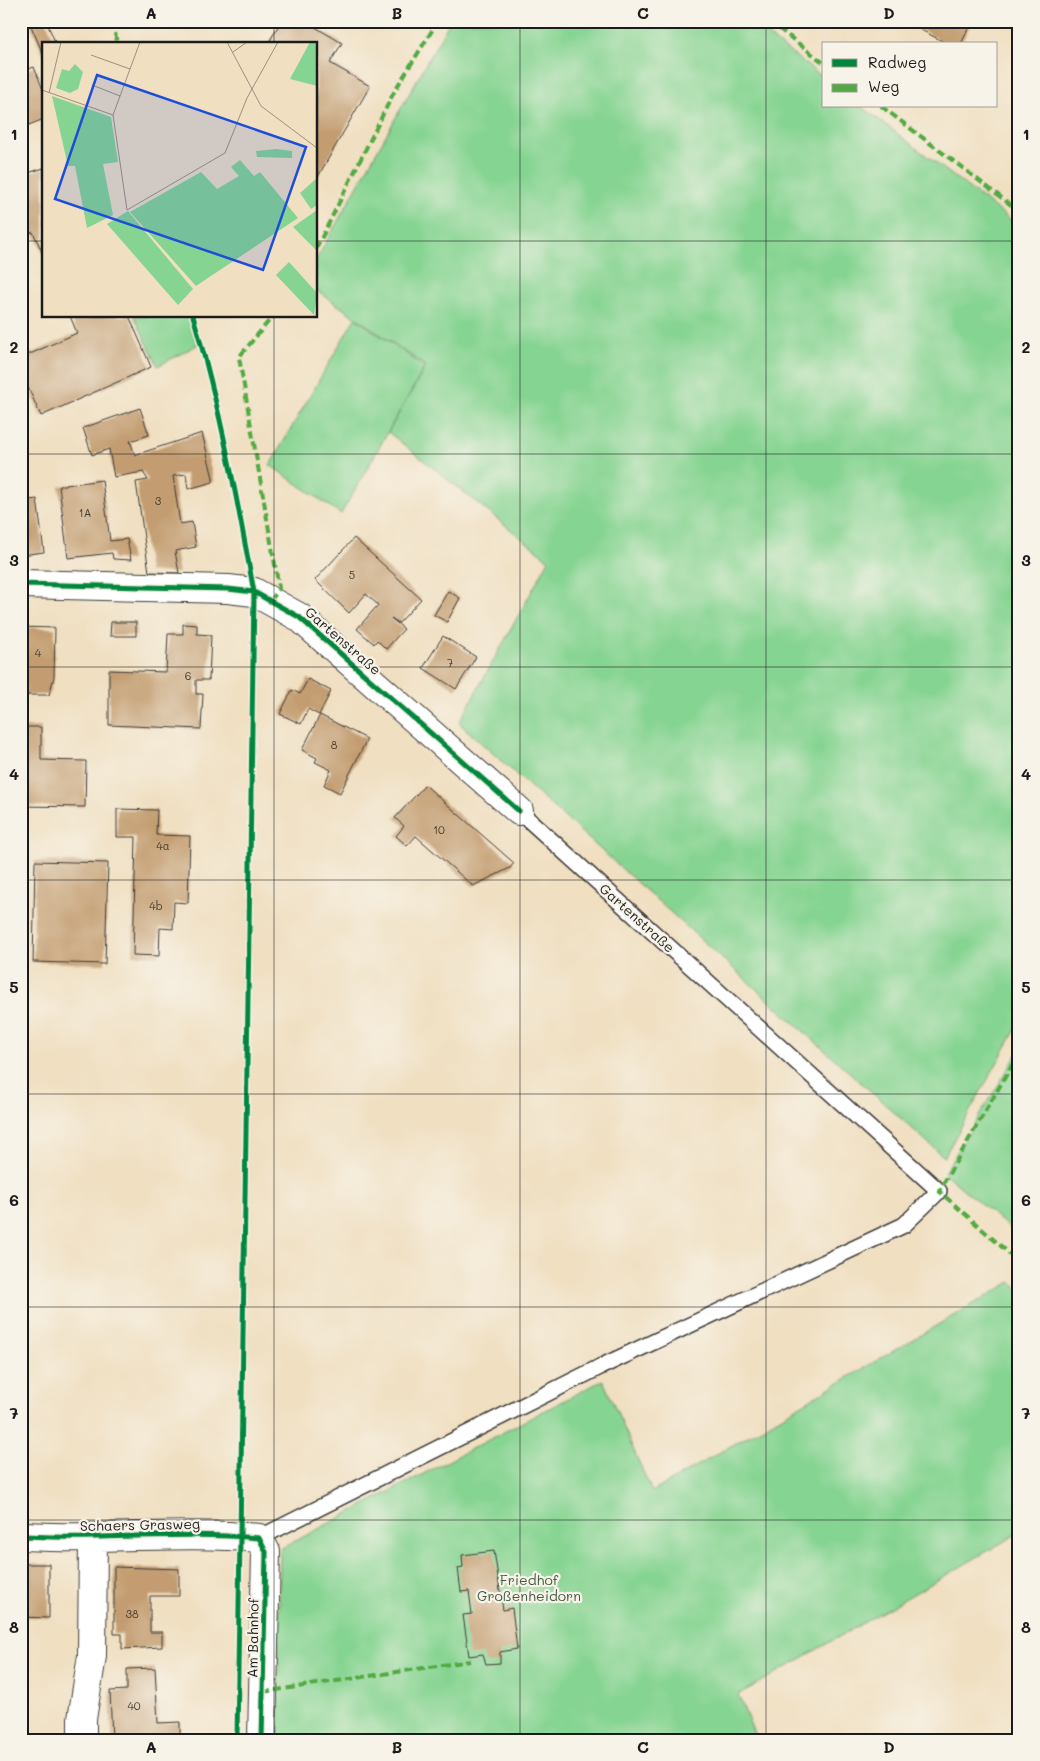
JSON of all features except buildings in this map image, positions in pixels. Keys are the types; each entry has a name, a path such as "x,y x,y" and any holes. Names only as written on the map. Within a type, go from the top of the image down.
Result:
{"street":[{"name":"Gartenstraße","path":"21,584 228,589 254,592 299,617 519,811"},
{"name":"Schaers Grasweg","path":"21,1536 94,1538 240,1536 259,1538"},
{"name":"Schaers Grasweg","path":"82,1740 82,1718 92,1656 94,1538"},
{"name":"Am Bahnhof","path":"259,1538 266,1552 262,1740"}],"lane":[{"name":"Gartenstraße","path":"259,1538 600,1367 904,1225 939,1190 519,811"}],"green space":[{"path":"450,21 749,21 822,76 822,108 864,108 1019,226 1019,1024 944,1157 459,723 549,560 388,432 426,366 318,291 318,256"},
{"path":"135,318 190,318 197,345 158,366"},
{"path":"355,318 425,367 341,514 270,465"},
{"path":"1019,1051 1019,1236 944,1173"},
{"name":"Friedhof Großenheidorn","path":"1011,1282 1019,1289 1019,1533 738,1695 757,1740 277,1740 280,1549 603,1380 652,1492"}],"marked path":[{"path":"113,21 117,42"},
{"path":"318,245 395,90 438,21"},
{"path":"769,21 822,61"},
{"path":"884,108 1019,211"},
{"path":"271,318 239,357 279,588 271,601"},
{"path":"1019,1053 939,1191 1019,1262"},
{"path":"263,1692 470,1661"}],"cycle path":[{"path":"194,318 220,419 254,592 237,1740"},
{"path":"21,584 228,589 254,592 299,617 519,811"},
{"path":"21,1536 198,1535 259,1538 266,1552 262,1740"}]}
